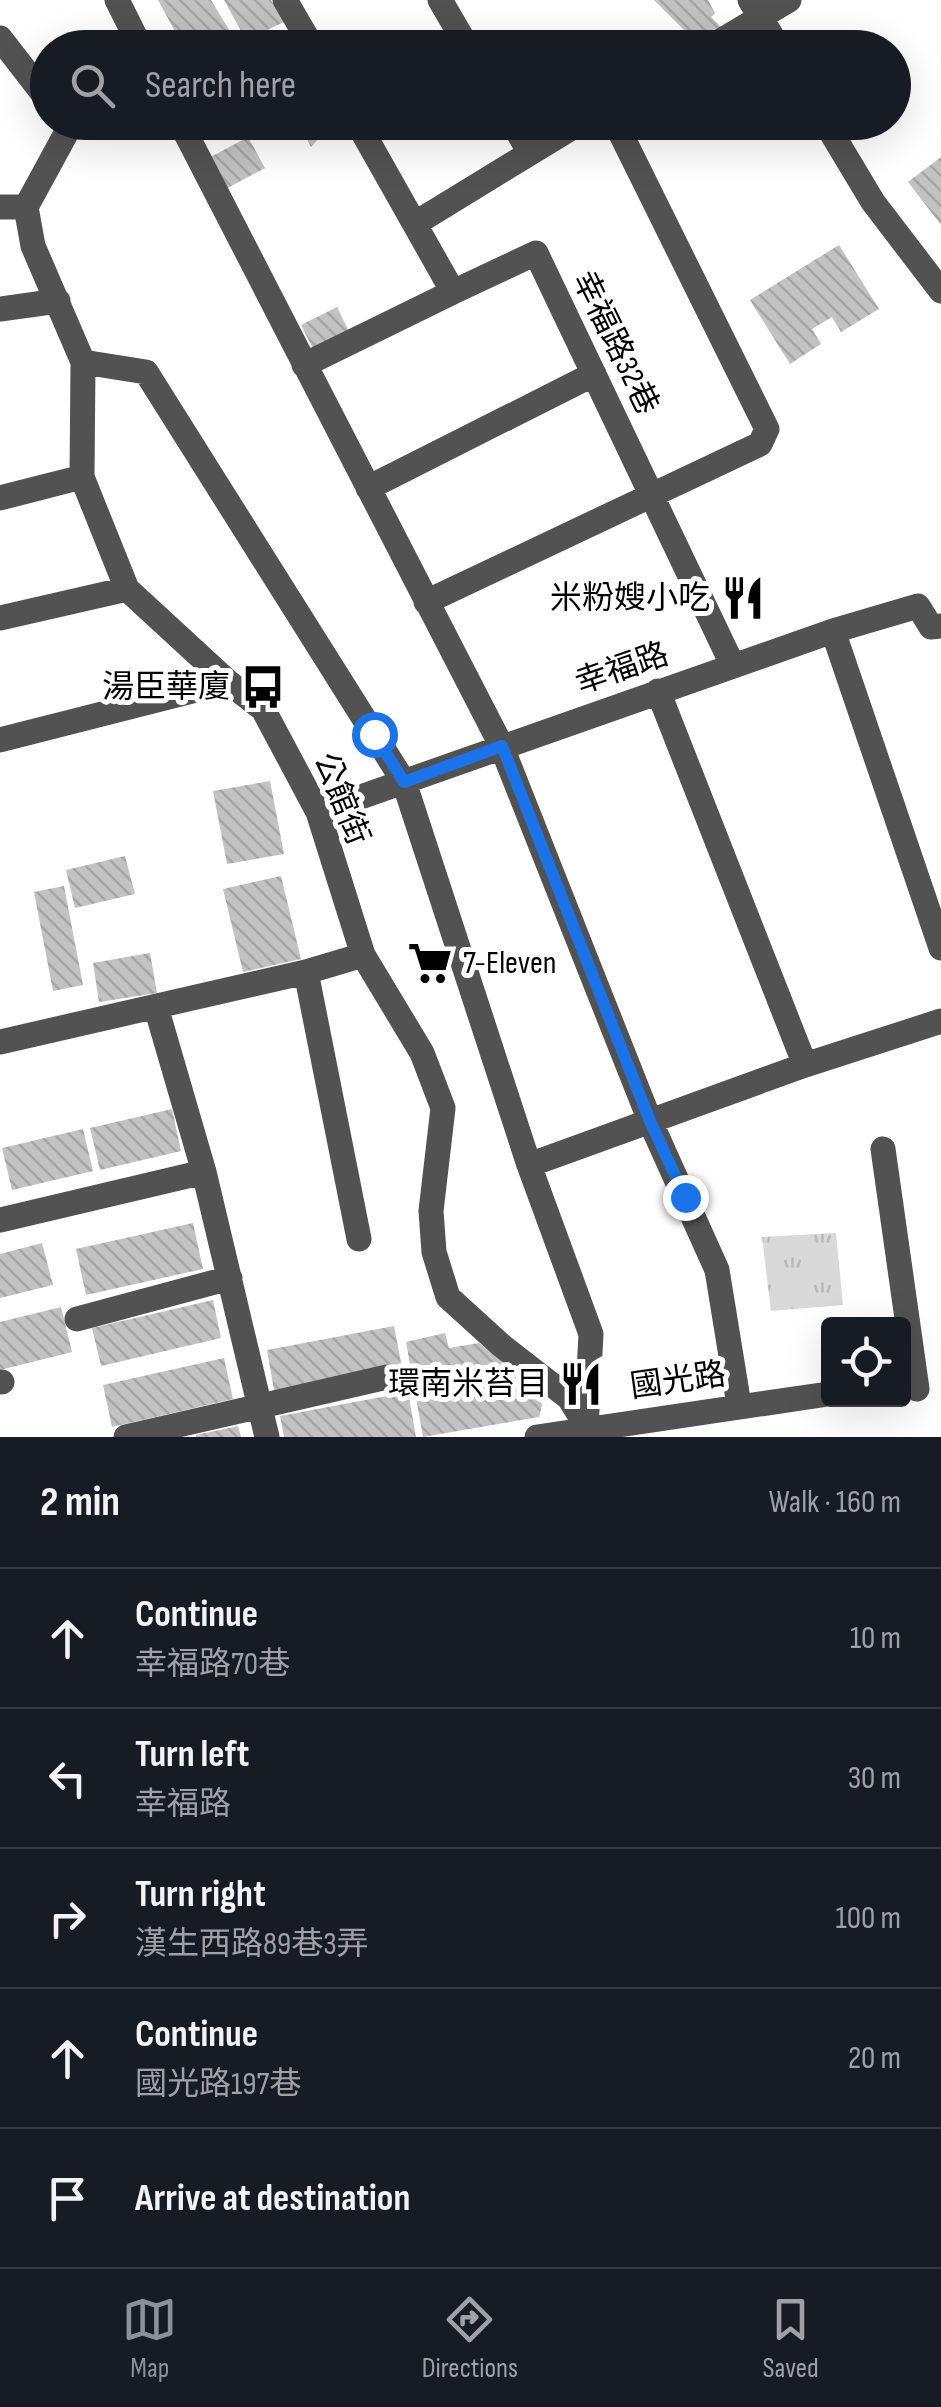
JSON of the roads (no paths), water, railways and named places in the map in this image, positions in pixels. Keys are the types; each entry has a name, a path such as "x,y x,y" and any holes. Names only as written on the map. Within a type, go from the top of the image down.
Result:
{"street":[{"path":"116,0 132,30"},
{"path":"285,0 302,30"},
{"path":"440,0 458,30"},
{"path":"730,30 755,9 789,0"},
{"path":"0,38 30,77"},
{"path":"13,207 60,140"},
{"path":"189,140 502,746 650,1121 716,1270 739,1406"},
{"path":"304,365 453,292 368,140"},
{"path":"522,140 530,153"},
{"path":"416,223 551,140"},
{"path":"426,602 760,444 767,429 624,140"},
{"path":"836,140 874,202 941,291"},
{"name":"公館街","path":"13,207 82,362 82,477 128,589 228,682 264,709 318,812 363,955 422,1053 443,1108 430,1211 434,1252 448,1297 502,1346 569,1398 584,1432"},
{"name":"幸福路32巷","path":"453,292 536,253 732,664"},
{"path":"0,309 58,301"},
{"path":"82,362 146,372 404,782 529,1164 590,1334 584,1432"},
{"path":"368,488 594,374"},
{"path":"0,498 82,477"},
{"path":"0,618 128,589"},
{"name":"幸福路","path":"318,812 833,631 918,606 931,627 941,626"},
{"path":"833,631 941,948"},
{"path":"0,740 228,682"},
{"path":"658,691 805,1065"},
{"path":"0,1042 306,972 363,955"},
{"path":"306,972 359,1239"},
{"path":"156,1007 204,1172 267,1437"},
{"path":"529,1164 805,1065 941,1021"},
{"path":"883,1149 921,1390"},
{"path":"0,1220 204,1172"},
{"path":"76,1319 230,1278"},
{"path":"126,1437 387,1377"},
{"name":"國光路","path":"537,1437 821,1395"},
{"path":"701,1410 704,1437"}],"place":[{"name":"米粉嫂小吃","path":"743,598"},
{"name":"湯臣華廈","path":"263,687"},
{"name":"7-Eleven","path":"430,963"},
{"name":"環南米苔目","path":"581,1384"}]}
